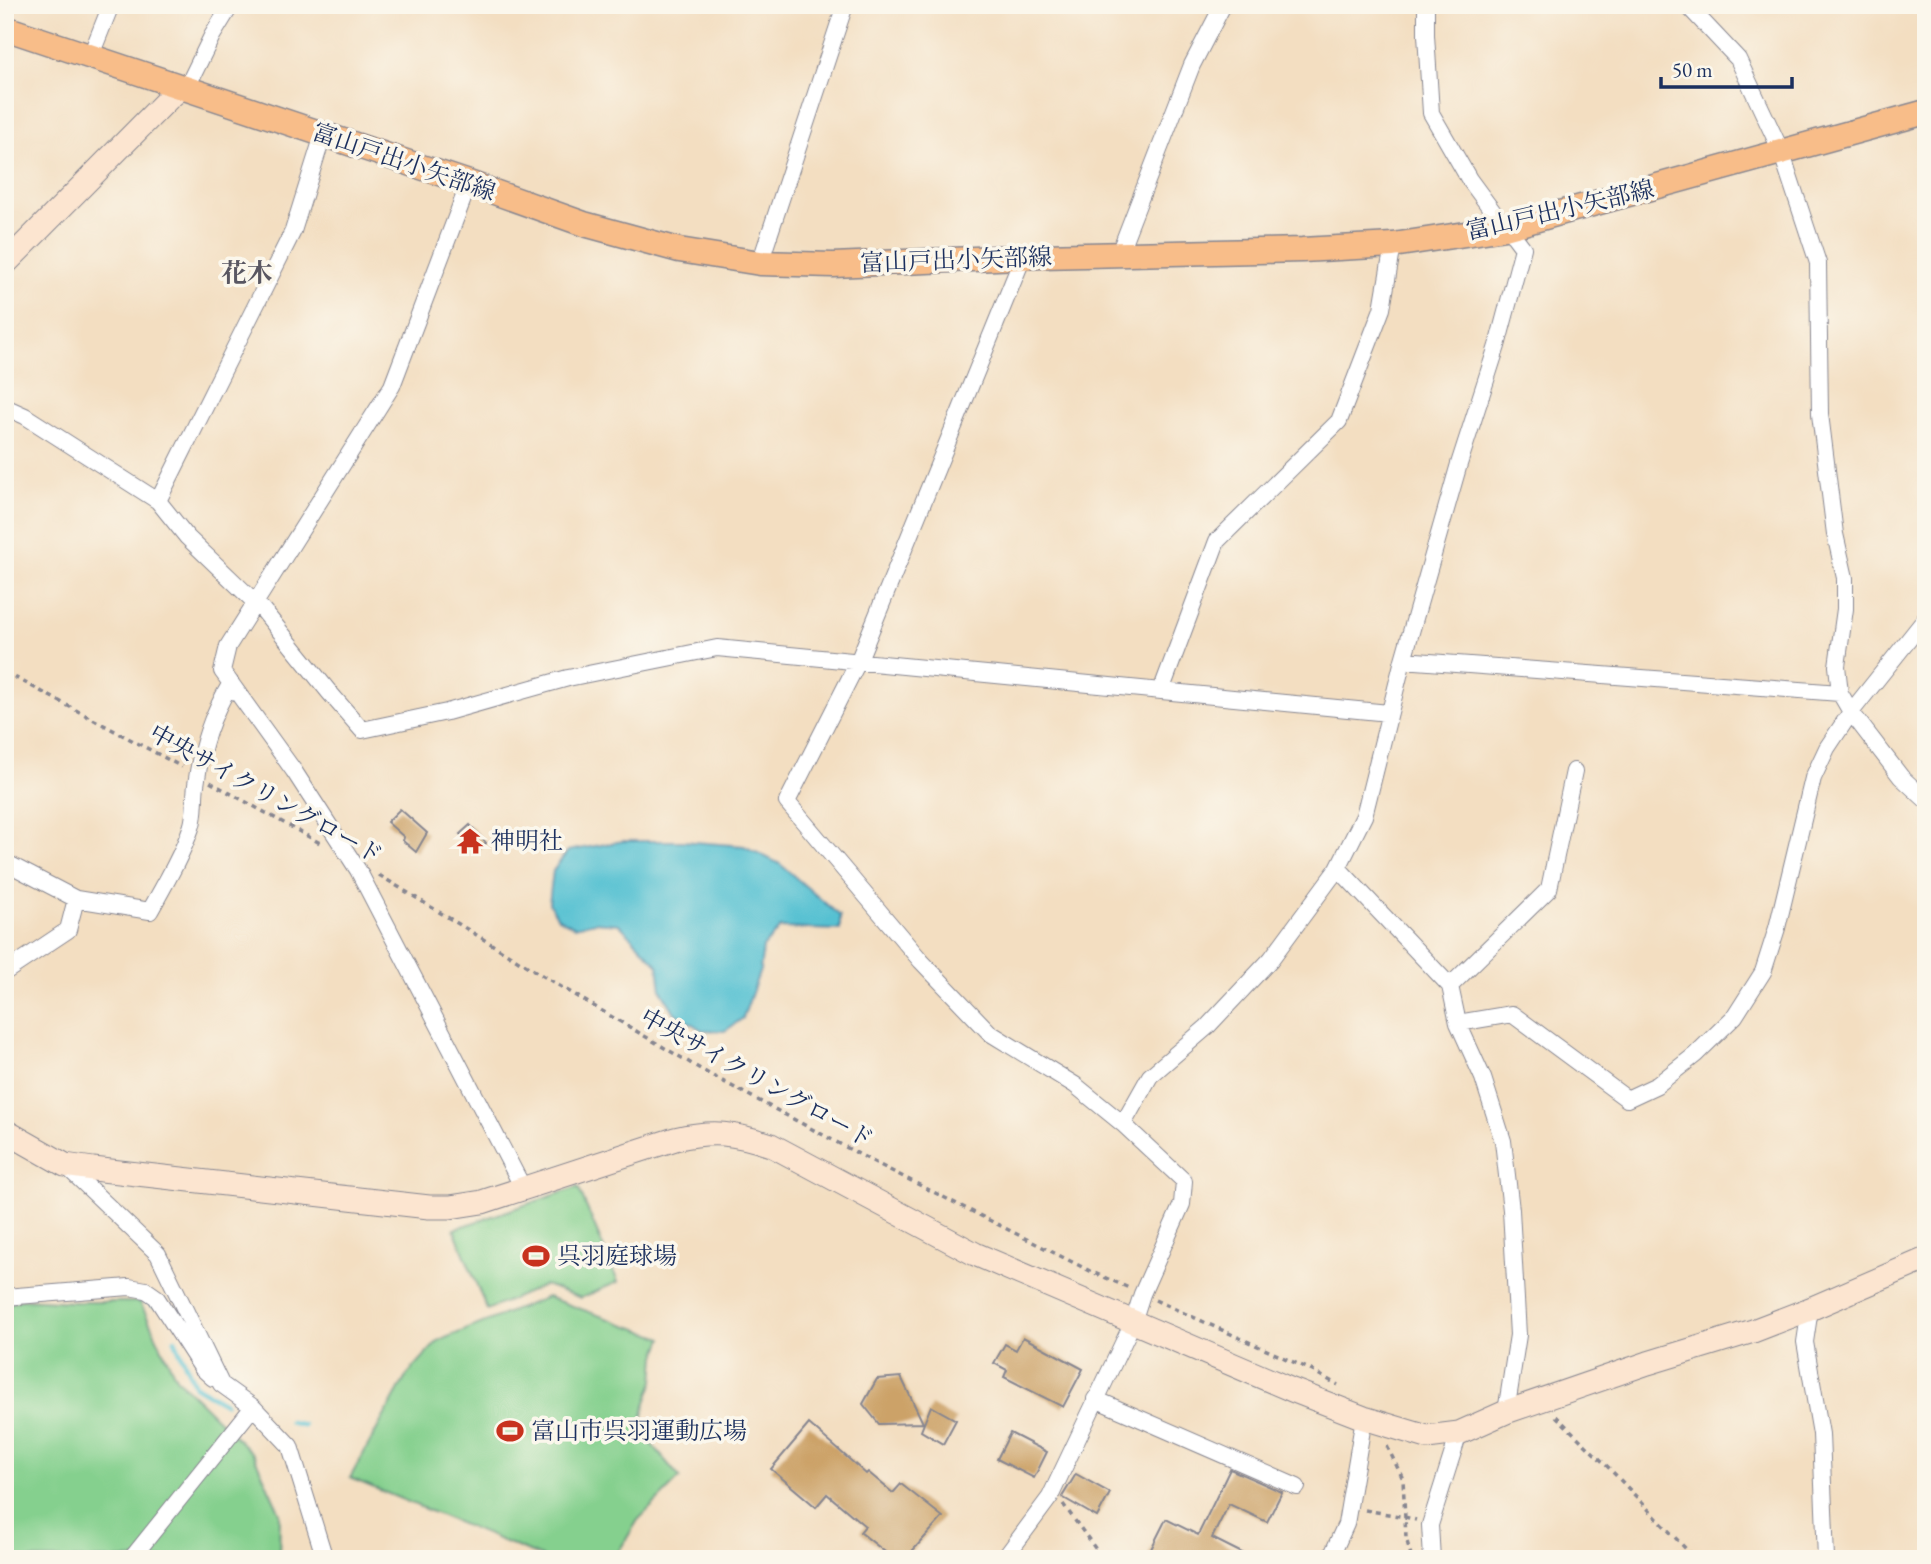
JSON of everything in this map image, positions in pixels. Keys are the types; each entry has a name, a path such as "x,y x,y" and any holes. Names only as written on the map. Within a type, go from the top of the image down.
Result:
{"main road":[{"name":"富山戸出小矢部線","path":"5,28 584,224 679,250 760,263 833,265 1393,245 1505,228 1926,112"}],"street":[{"path":"91,55 111,5"},
{"path":"5,264 191,79 231,5"},
{"path":"760,263 845,5"},
{"path":"1118,256 1192,65 1223,5"},
{"path":"1123,1124 1150,1076 1207,1027 1271,959 1338,868 1364,816 1403,660 1459,464 1497,346 1523,248 1469,179 1431,114 1426,5"},
{"path":"1687,5 1738,59 1781,151 1818,263 1820,414 1835,534 1846,578 1845,609 1837,666 1840,693 1900,777 1926,800"},
{"path":"158,501 293,231 323,135"},
{"path":"468,183 392,386 228,646 222,671 294,771 351,860 523,1188"},
{"path":"1161,691 1217,541 1339,421 1382,309 1393,245"},
{"path":"1004,1559 1053,1491 1133,1322 1142,1294 1182,1204 1184,1181 1123,1124 1075,1085 989,1033 921,961 787,802 858,662 1023,257"},
{"path":"5,407 25,416 158,501 187,537 262,609 362,730 447,712 568,678 717,649 1389,713"},
{"path":"1458,1023 1512,1014 1627,1099 1657,1085 1695,1055 1735,1016 1763,972 1777,928 1813,778 1827,748 1851,712 1926,618"},
{"path":"1403,660 1840,693"},
{"path":"5,862 76,899 150,911 192,826 203,744 219,704 231,683"},
{"path":"1450,986 1549,889 1574,771"},
{"path":"1338,868 1450,986 1458,1023 1483,1078 1503,1140 1511,1210 1518,1335 1506,1412"},
{"path":"5,972 68,930 76,899"},
{"path":"5,1131 65,1165 159,1254 220,1384"},
{"path":"65,1165 429,1207 450,1207 482,1202 675,1139 715,1133 741,1135 771,1145 975,1254 1292,1390 1367,1419 1427,1437 1459,1433 1540,1400 1753,1331 1926,1259"},
{"path":"5,1297 129,1287 146,1290 156,1297 202,1368 253,1407 290,1446 325,1559"},
{"path":"1810,1309 1805,1342 1821,1434 1826,1559"},
{"path":"1095,1399 1297,1487"},
{"path":"131,1559 253,1407"},
{"path":"1330,1559 1346,1524 1367,1419"},
{"path":"1432,1559 1430,1525 1459,1433"}],"path":[{"name":"中央サイクリングロード","path":"5,672 384,878 709,1074 870,1160 1090,1271 1310,1369 1344,1391"},
{"path":"1540,1400 1697,1559"},
{"path":"1367,1419 1383,1437 1403,1479 1406,1538 1412,1559"},
{"path":"1053,1491 1103,1559"},
{"path":"1349,1508 1405,1517 1430,1525"}],"green space":[{"name":"呉羽庭球場","path":"578,1187 618,1282 581,1298 545,1285 487,1310 454,1229"},
{"name":"富山市呉羽運動広場","path":"547,1297 663,1338 656,1356 654,1381 642,1423 648,1440 680,1478 638,1520 614,1559 546,1559 350,1478 407,1375 438,1341"},
{"path":"23,1299 140,1302 176,1378 254,1455 280,1513 279,1559 5,1559 5,1305"}],"water":[{"path":"623,841 682,841 744,846 780,864 840,916 840,930 780,928 763,947 760,970 743,1018 725,1031 702,1030 675,1013 661,990 658,965 619,924 594,922 575,927 558,918 549,903 553,871 568,851"}],"building":[{"path":"400,809 427,833 416,852 387,822"},
{"path":"470,825 486,843 477,852 460,834"},
{"path":"1023,1337 1083,1369 1063,1407 1004,1377 1007,1370 994,1363 1005,1344 1016,1350"},
{"path":"901,1377 923,1423 879,1424 863,1404 877,1379"},
{"path":"931,1406 956,1420 943,1444 921,1431"},
{"path":"809,1424 866,1474 868,1472 893,1493 901,1484 943,1517 905,1559 879,1559 885,1552 860,1532 865,1526 827,1494 816,1507 771,1469"},
{"path":"1010,1433 1047,1452 1034,1478 997,1459"},
{"path":"1230,1469 1282,1492 1267,1522 1229,1504 1212,1538 1254,1559 1146,1559 1166,1519 1198,1535"},
{"path":"1076,1474 1110,1493 1097,1517 1062,1497"}],"waterway":[{"path":"131,1294 153,1305"},
{"path":"175,1340 195,1386 225,1403"},
{"path":"290,1422 303,1425"}],"place":[{"name":"神明社","path":"470,841"},
{"name":"呉羽庭球場","path":"536,1256"},
{"name":"富山市呉羽運動広場","path":"510,1431"}],"district":[{"name":"花木","path":"247,273"}]}
